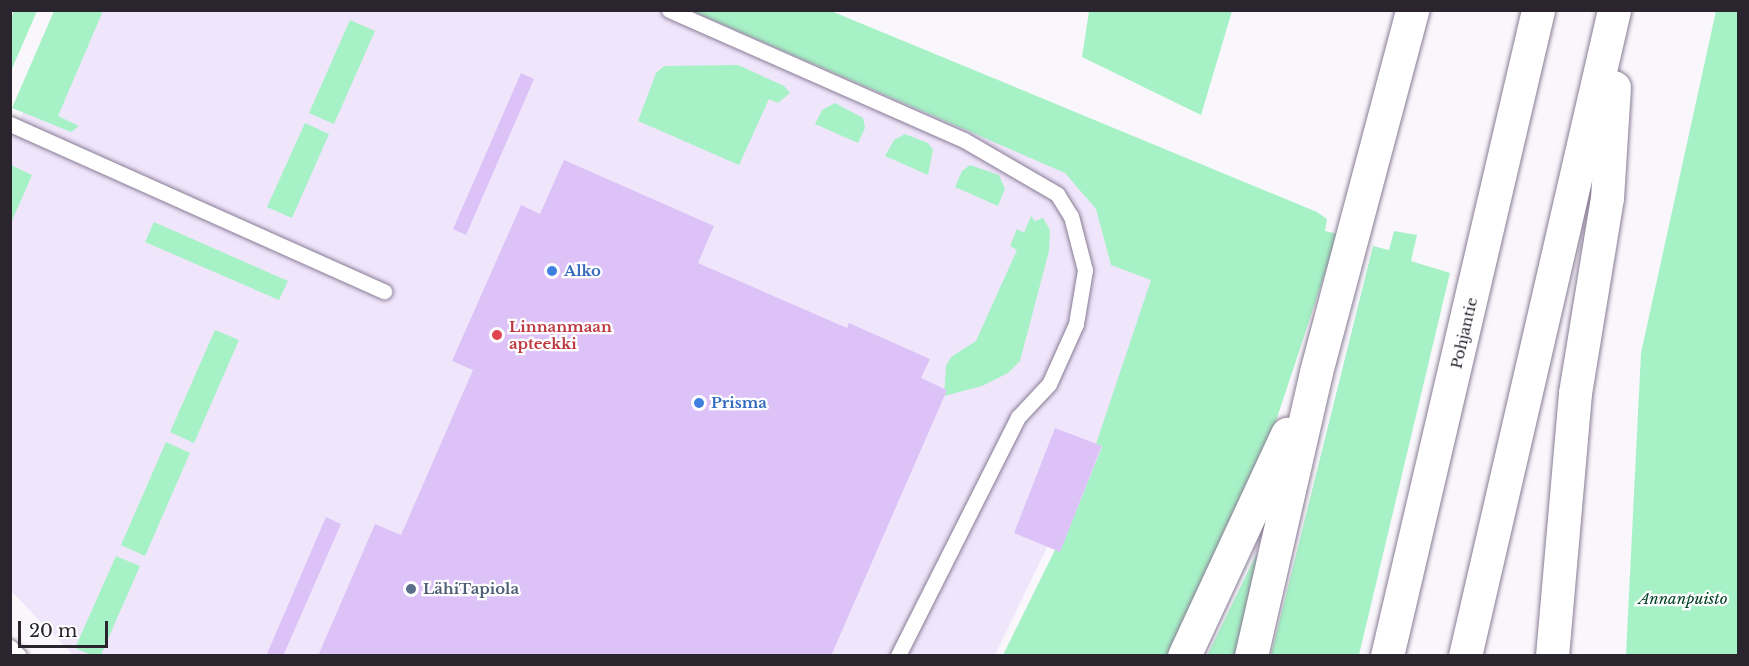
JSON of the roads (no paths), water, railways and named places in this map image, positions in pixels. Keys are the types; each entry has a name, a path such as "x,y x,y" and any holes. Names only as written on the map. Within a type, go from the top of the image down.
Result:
{"highway":[{"path":"1251,656 1316,372 1412,10"},
{"name":"Pohjantie","path":"1387,656 1538,10"},
{"path":"1465,656 1614,10"},
{"path":"1551,656 1575,393 1607,198 1619,10"},
{"path":"1184,656 1316,372"}],"lane":[{"path":"669,10 964,140 1057,194 1071,216 1085,270 1076,324 1049,384 1018,417 898,656"},
{"path":"10,124 384,291"},
{"path":"10,647 19,656"}],"place":[{"name":"Alko","path":"552,271"},
{"name":"Linnanmaan apteekki","path":"497,335"},
{"name":"Prisma","path":"699,403"},
{"name":"LähiTapiola","path":"411,589"}],"park label":[{"name":"Annanpuisto","path":"1683,599"}]}
